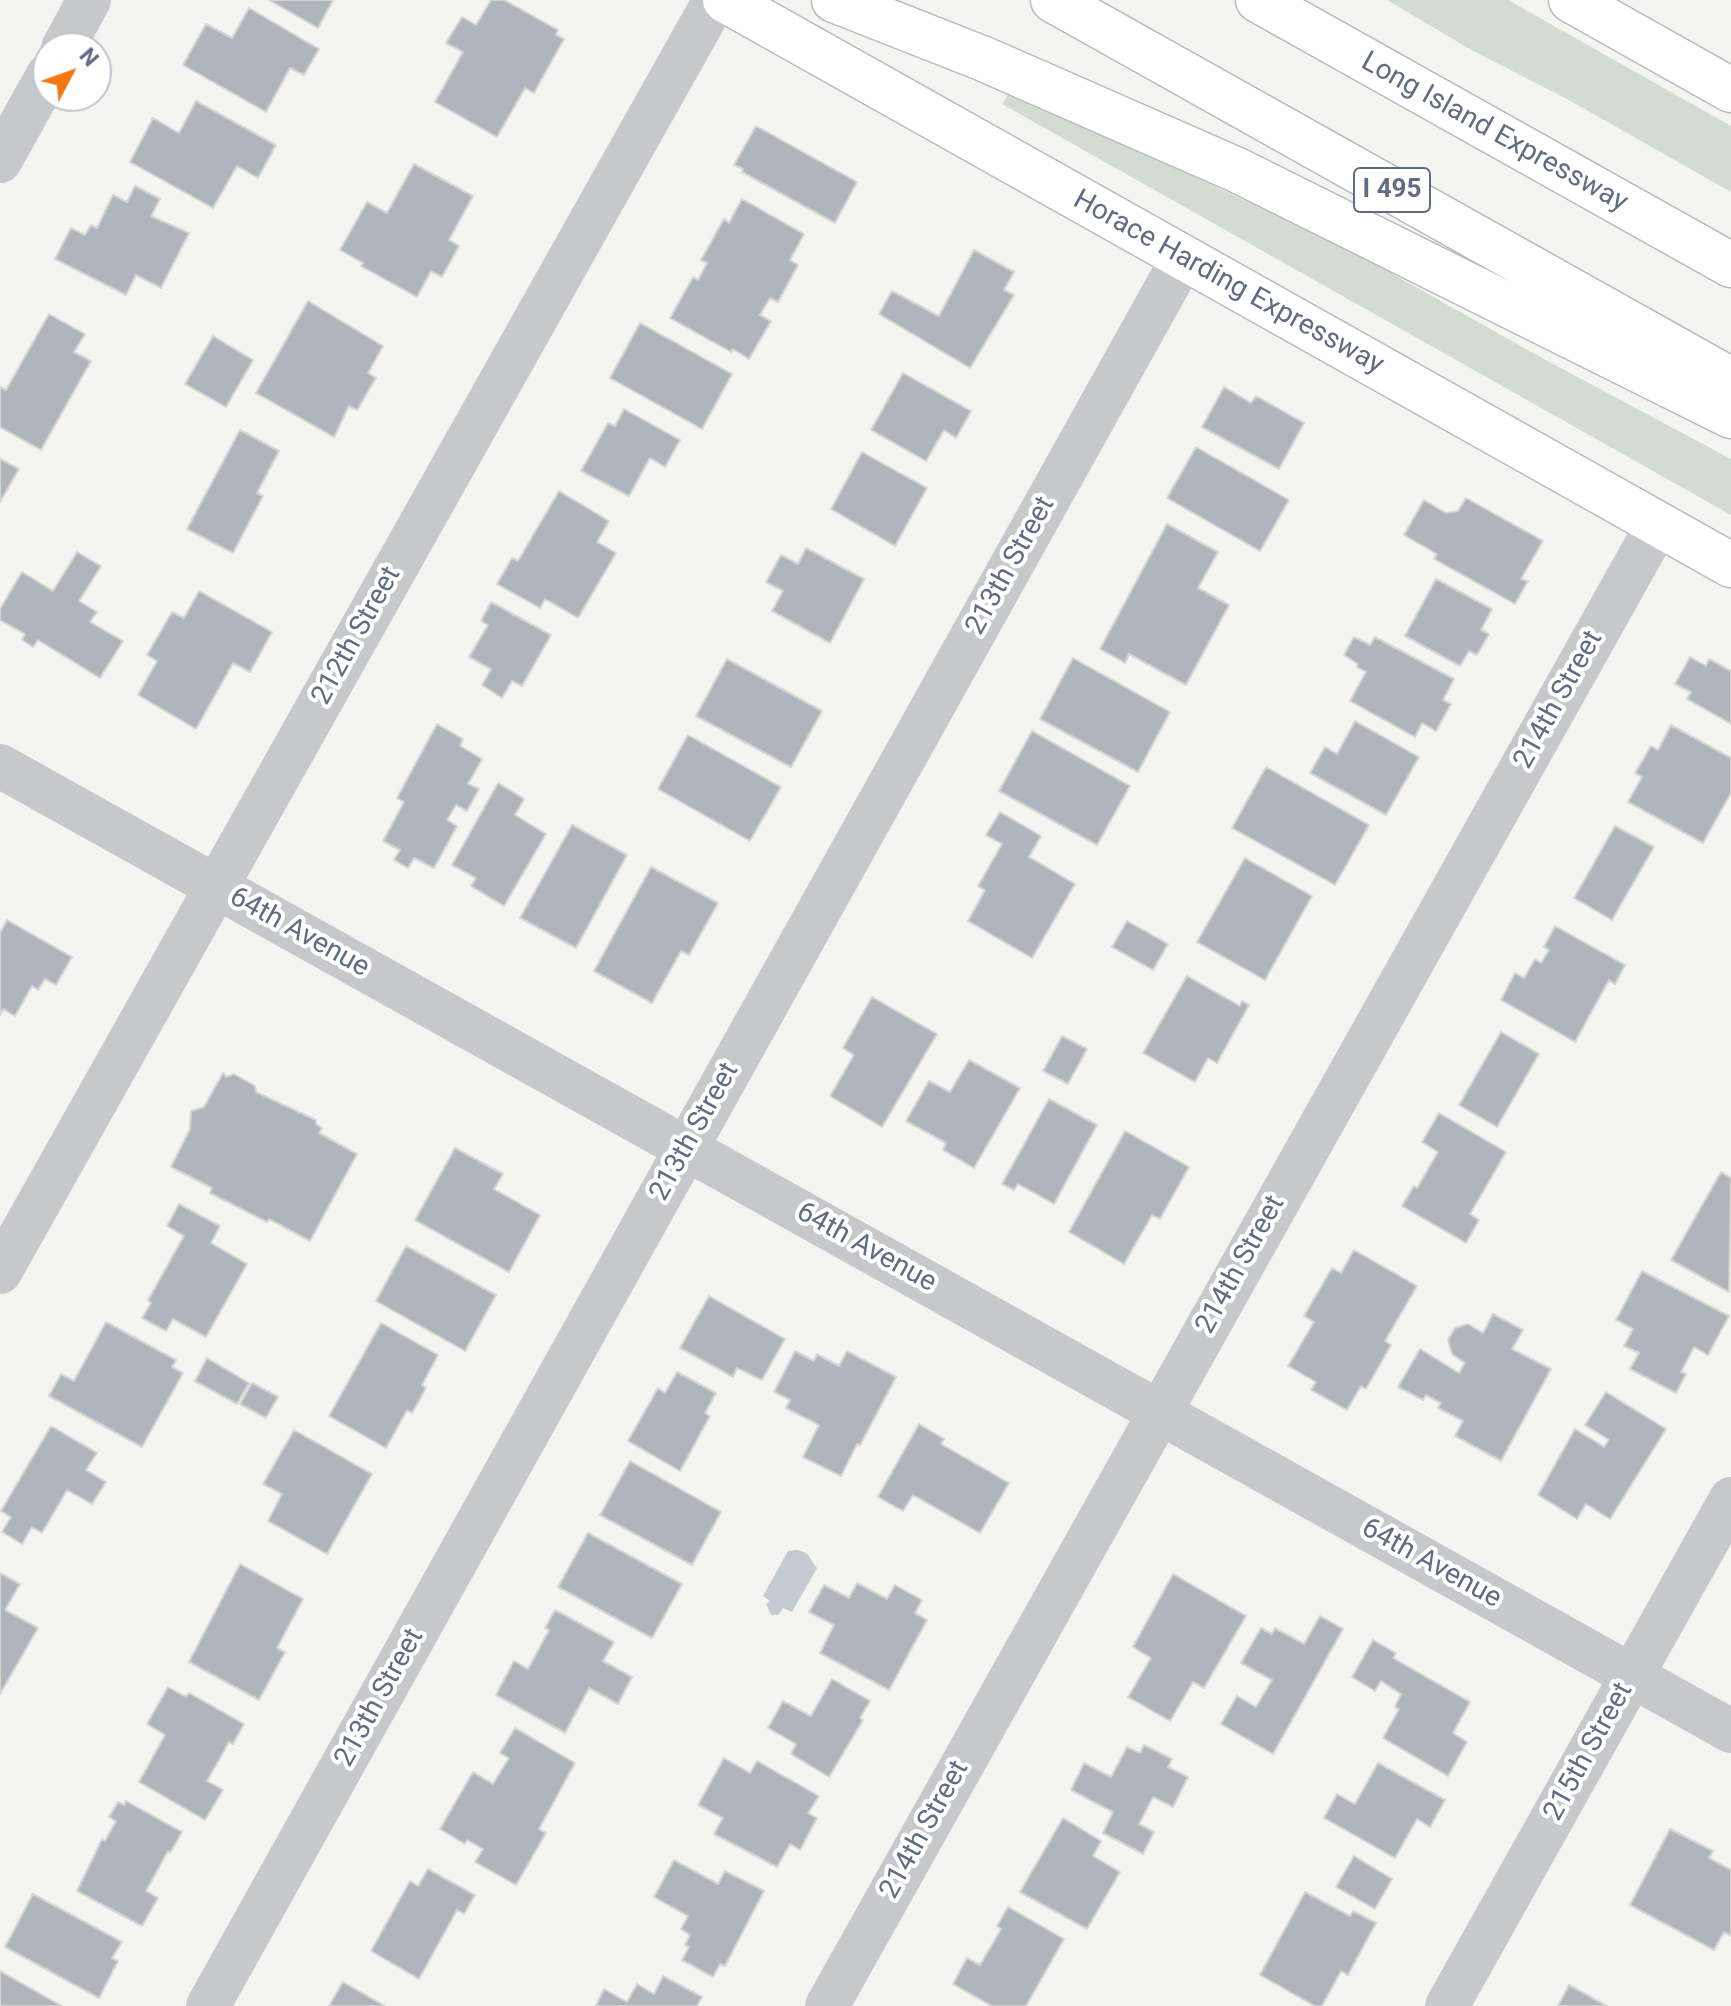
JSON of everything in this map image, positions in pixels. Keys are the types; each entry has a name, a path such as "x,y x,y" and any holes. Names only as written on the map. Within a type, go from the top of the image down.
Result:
{"main road":[{"name":"Horace Harding Expressway","path":"725,0 1731,565"},
{"path":"834,0 984,59 1237,170 1731,416"},
{"name":"I 495","path":"1053,0 1731,380"},
{"name":"Long Island Expressway","path":"1258,0 1731,265"},
{"path":"1301,0 1502,137"},
{"path":"1571,0 1731,90"}],"street":[{"path":"72,32 89,0"},
{"name":"212th Street","path":"0,1272 715,0"},
{"path":"0,161 32,104"},
{"name":"213th Street","path":"208,2006 1183,258"},
{"name":"214th Street","path":"827,2006 1658,524"},
{"name":"64th Avenue","path":"0,766 1731,1731"},
{"name":"215th Street","path":"1447,2006 1731,1499"}],"shaded area":[{"path":"1387,0 1508,0 1731,126 1731,192 1567,99 1473,51"},
{"path":"1010,91 1341,245 1731,459 1731,515 1002,104"},
{"path":"788,1551 807,1554 817,1568 792,1612 783,1608 778,1615 771,1615 766,1604 770,1601 763,1596"}],"building":[{"path":"269,0 333,0 318,28"},
{"path":"491,0 504,0 558,30 556,35 564,39 534,93 525,88 497,137 435,102 463,52 446,43 462,17 476,25"},
{"path":"249,8 319,49 304,75 290,68 266,112 183,65 206,24 232,38"},
{"path":"196,101 276,145 258,178 237,166 213,208 130,162 153,118 179,133"},
{"path":"756,126 857,182 835,223 734,165"},
{"path":"414,164 473,196 449,240 459,246 442,277 431,271 417,297 361,266 363,263 340,250 367,202 387,213"},
{"path":"135,186 160,199 151,216 189,233 161,288 136,275 126,295 55,259 71,228 85,235 91,225 97,228 113,195 127,202"},
{"path":"742,199 804,234 790,260 798,265 778,302 770,298 760,315 771,321 749,359 670,318 693,277 698,280 707,263 701,260 724,219 729,223"},
{"path":"974,250 1014,272 1004,290 1014,295 970,368 879,314 892,291 939,316"},
{"path":"308,301 383,346 368,373 376,378 357,410 349,406 334,437 256,393"},
{"path":"49,314 85,334 74,352 91,361 41,450 0,427 0,387 6,390"},
{"path":"640,323 732,374 702,429 610,378"},
{"path":"213,336 253,360 226,407 185,384"},
{"path":"903,373 971,411 956,438 944,430 926,461 871,430"},
{"path":"1224,387 1251,403 1256,396 1304,423 1279,469 1202,427"},
{"path":"624,409 680,440 665,467 650,458 629,496 581,471 608,423 615,426"},
{"path":"240,430 279,451 257,493 263,496 233,553 187,529"},
{"path":"1196,447 1289,500 1260,551 1167,498"},
{"path":"862,452 927,488 895,546 831,509"},
{"path":"0,459 19,469 0,502"},
{"path":"559,491 609,521 597,542 616,553 578,618 545,599 540,608 497,584 512,558 518,561"},
{"path":"1466,498 1543,541 1521,579 1528,581 1515,604 1434,559 1437,554 1404,535 1424,500 1446,513 1458,511"},
{"path":"1167,524 1218,552 1198,588 1229,605 1186,685 1129,654 1125,663 1100,649"},
{"path":"806,548 864,579 830,643 772,611 783,591 766,582 781,555 798,564"},
{"path":"77,552 101,566 79,601 97,612 90,622 123,641 100,678 38,640 33,647 22,640 25,634 0,620 0,609 22,572 53,591"},
{"path":"1436,579 1492,609 1481,630 1489,634 1477,655 1469,651 1460,666 1405,636"},
{"path":"199,591 272,632 250,672 233,663 196,729 138,695 157,661 147,655 172,612 184,618"},
{"path":"491,602 551,635 522,686 512,681 502,698 482,685 491,669 469,657 488,625 481,621"},
{"path":"1354,637 1370,645 1375,637 1454,679 1443,700 1451,704 1436,731 1422,723 1415,737 1350,701 1366,672 1344,655"},
{"path":"1690,657 1706,666 1709,659 1731,671 1731,724 1687,699 1691,692 1675,684"},
{"path":"1073,658 1170,712 1138,772 1040,719"},
{"path":"727,659 822,711 791,767 696,716"},
{"path":"1355,721 1419,757 1386,815 1310,773 1325,747 1337,754"},
{"path":"437,724 463,739 460,746 482,759 468,784 479,789 467,811 456,805 447,820 457,826 434,868 414,858 408,868 394,860 400,850 383,841 404,802 397,798"},
{"path":"1671,725 1731,758 1731,793 1703,843 1628,802 1642,777 1635,773 1651,746 1658,750"},
{"path":"1032,731 1130,786 1097,845 999,791"},
{"path":"688,735 781,787 750,841 658,789"},
{"path":"1266,767 1369,825 1335,885 1232,828"},
{"path":"498,783 524,799 515,815 546,834 504,906 471,886 476,878 452,865"},
{"path":"1000,812 1041,836 1029,857 1075,884 1032,958 968,921 985,890 978,886 1002,844 986,835"},
{"path":"572,825 627,855 576,948 520,918"},
{"path":"1615,826 1654,847 1612,920 1574,898"},
{"path":"1245,858 1312,896 1265,980 1197,942"},
{"path":"651,867 718,903 689,955 681,951 652,1003 594,971"},
{"path":"7,920 72,957 56,985 45,979 38,990 32,986 15,1016 3,1009 0,1015 0,933"},
{"path":"1127,921 1168,944 1153,970 1112,947"},
{"path":"1555,926 1625,965 1615,984 1609,980 1575,1042 1501,1000 1515,973 1524,978 1535,959 1541,963 1549,950 1544,947"},
{"path":"1187,976 1240,1006 1242,1001 1249,1005 1217,1063 1208,1058 1195,1082 1143,1053"},
{"path":"872,997 937,1034 882,1127 830,1096 854,1055 843,1048"},
{"path":"1501,1032 1539,1054 1497,1127 1459,1105"},
{"path":"1062,1036 1087,1049 1068,1084 1043,1071"},
{"path":"969,1060 1020,1088 974,1168 943,1150 946,1143 906,1121 929,1081 950,1092"},
{"path":"223,1073 226,1077 234,1074 255,1086 256,1092 316,1120 322,1128 319,1133 357,1154 310,1241 210,1193 212,1188 171,1167 190,1129 191,1111 204,1107"},
{"path":"1049,1099 1097,1125 1054,1204 1018,1184 1014,1190 1002,1184"},
{"path":"1439,1113 1506,1152 1470,1214 1479,1220 1466,1243 1402,1206 1414,1186 1417,1188 1438,1152 1422,1142"},
{"path":"1125,1131 1189,1167 1160,1219 1152,1215 1124,1264 1069,1232"},
{"path":"455,1148 503,1174 494,1189 540,1215 509,1272 415,1220"},
{"path":"1721,1172 1731,1178 1729,1292 1671,1260"},
{"path":"179,1204 220,1226 211,1243 247,1264 206,1337 173,1319 166,1331 142,1318 151,1303 148,1300 184,1236 167,1226"},
{"path":"406,1246 496,1295 465,1351 376,1301"},
{"path":"1354,1250 1417,1286 1385,1341 1391,1345 1366,1389 1361,1386 1347,1410 1311,1390 1316,1382 1288,1366 1314,1322 1304,1316 1332,1268 1341,1273"},
{"path":"1642,1271 1729,1316 1708,1355 1694,1347 1681,1372 1686,1374 1676,1393 1630,1369 1639,1353 1624,1346 1633,1329 1616,1320"},
{"path":"709,1296 785,1339 762,1380 737,1368 733,1377 680,1348"},
{"path":"1493,1314 1523,1330 1512,1349 1551,1369 1501,1461 1455,1436 1463,1421 1438,1408 1441,1403 1426,1395 1423,1400 1398,1387 1420,1349 1459,1373 1465,1363 1452,1354 1448,1340 1455,1328 1468,1324 1483,1333"},
{"path":"106,1322 176,1360 172,1367 183,1373 142,1447 49,1396 61,1374 74,1381"},
{"path":"381,1323 438,1355 422,1385 426,1388 412,1413 407,1410 386,1448 329,1416"},
{"path":"795,1351 814,1361 817,1354 839,1366 847,1351 896,1377 841,1476 803,1457 819,1425 786,1408 790,1400 774,1392"},
{"path":"207,1358 249,1383 237,1404 195,1381"},
{"path":"677,1372 716,1393 705,1413 710,1416 680,1471 628,1441 658,1388 665,1393"},
{"path":"252,1383 278,1397 266,1418 240,1404"},
{"path":"1606,1392 1666,1429 1610,1519 1586,1504 1577,1519 1538,1495 1575,1429 1604,1447 1609,1440 1585,1425"},
{"path":"919,1424 944,1439 941,1444 1009,1483 980,1533 913,1495 903,1511 878,1497"},
{"path":"51,1426 97,1453 86,1470 106,1482 92,1504 67,1490 42,1533 32,1527 22,1544 2,1532 11,1517 1,1511"},
{"path":"294,1430 372,1474 327,1554 268,1521 282,1494 263,1484"},
{"path":"630,1461 721,1512 692,1565 600,1515"},
{"path":"588,1533 682,1584 652,1638 558,1587"},
{"path":"240,1564 303,1599 277,1648 285,1652 259,1700 189,1662"},
{"path":"0,1573 20,1584 5,1610 38,1628 0,1694"},
{"path":"1173,1574 1246,1616 1204,1688 1193,1682 1170,1721 1128,1697 1151,1658 1133,1647"},
{"path":"857,1583 887,1599 895,1585 922,1600 915,1613 927,1620 889,1690 820,1653 834,1625 809,1612 824,1585 849,1598"},
{"path":"555,1610 614,1642 603,1661 632,1677 618,1704 589,1688 565,1733 496,1695 514,1661 528,1669 549,1630 545,1628"},
{"path":"1320,1616 1343,1629 1273,1754 1221,1724 1237,1696 1256,1707 1272,1680 1241,1663 1261,1628 1272,1634 1275,1628 1304,1644"},
{"path":"1373,1640 1396,1653 1393,1658 1470,1702 1453,1733 1467,1742 1448,1776 1383,1738 1399,1709 1395,1707 1401,1694 1381,1681 1375,1691 1352,1677"},
{"path":"832,1679 870,1701 860,1718 863,1720 829,1777 791,1754 796,1744 768,1728 783,1701 811,1716"},
{"path":"168,1687 186,1697 189,1693 244,1724 233,1744 229,1742 207,1781 223,1790 205,1820 139,1782 165,1735 147,1724"},
{"path":"515,1728 575,1763 539,1829 546,1833 516,1885 475,1862 483,1849 467,1840 465,1844 440,1829 473,1772 493,1784 509,1758 500,1753"},
{"path":"1144,1745 1172,1759 1168,1767 1188,1777 1173,1807 1153,1797 1139,1824 1154,1832 1143,1854 1103,1833 1113,1812 1071,1790 1084,1763 1111,1777 1127,1747 1140,1753"},
{"path":"724,1758 750,1773 757,1761 819,1796 808,1813 817,1818 800,1850 790,1844 777,1867 714,1834 723,1818 698,1805"},
{"path":"1378,1763 1445,1800 1430,1827 1417,1819 1395,1858 1324,1818 1337,1794 1355,1804"},
{"path":"126,1801 182,1832 146,1891 158,1898 142,1926 77,1891 102,1839 105,1841 116,1821 109,1817 118,1802 124,1805"},
{"path":"1063,1818 1101,1841 1093,1856 1120,1872 1087,1929 1020,1892"},
{"path":"1670,1829 1713,1851 1709,1858 1731,1870 1731,1936 1724,1932 1714,1950 1630,1905"},
{"path":"1354,1856 1392,1879 1375,1909 1336,1887"},
{"path":"674,1860 718,1884 725,1871 764,1891 725,1966 720,1964 713,1977 682,1960 689,1947 685,1945 690,1935 681,1929 688,1916 654,1897"},
{"path":"428,1869 475,1895 464,1914 457,1910 419,1979 371,1951 410,1881 418,1886"},
{"path":"1305,1892 1350,1916 1353,1911 1376,1923 1348,1975 1341,1971 1322,2006 1315,2006 1260,1975"},
{"path":"33,1894 122,1942 112,1958 118,1961 99,1998 5,1947"},
{"path":"1008,1907 1064,1939 1026,2006 992,2006 953,1984 967,1958 980,1965 1001,1929 997,1926"},
{"path":"0,1971 62,2006 0,2006"},
{"path":"663,1976 702,1997 697,2006 596,2006 604,1989 627,2002 637,1984 654,1994"},
{"path":"343,1982 385,2006 329,2006"},
{"path":"1569,1985 1607,2006 1558,2006"}]}
